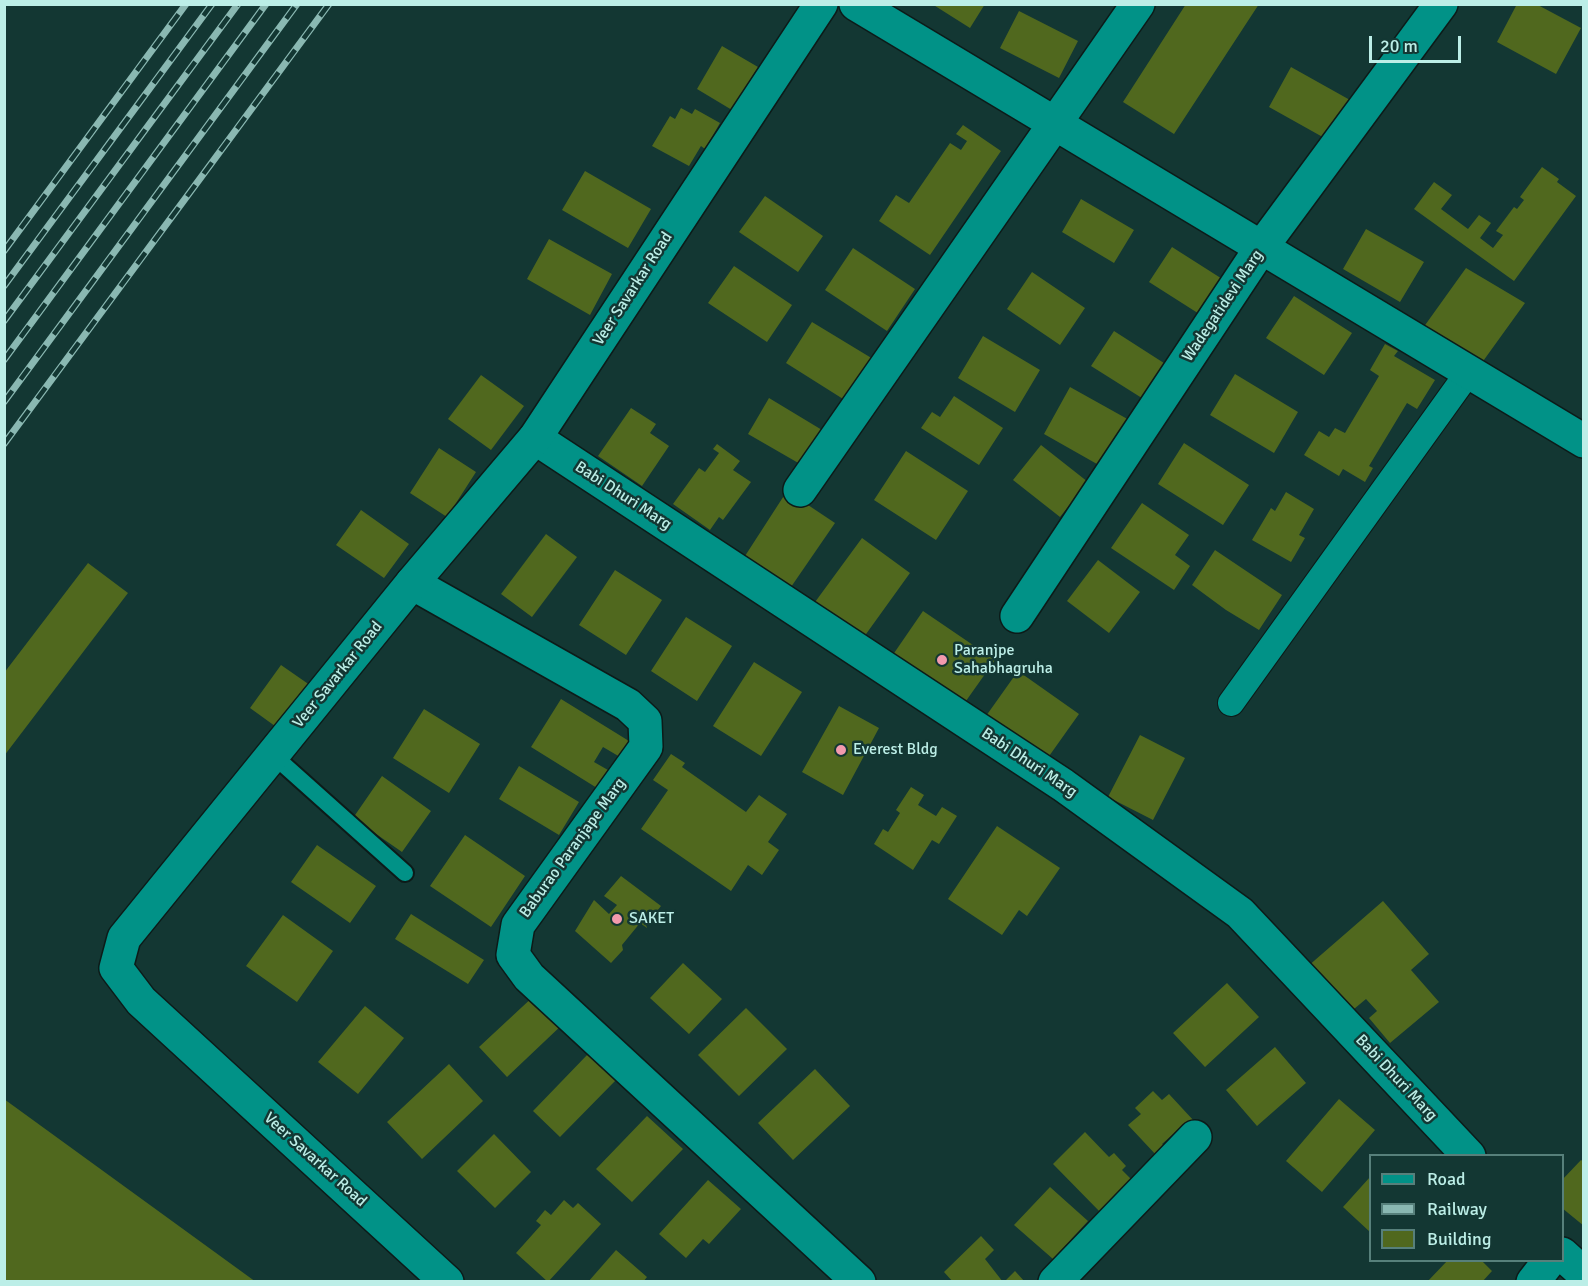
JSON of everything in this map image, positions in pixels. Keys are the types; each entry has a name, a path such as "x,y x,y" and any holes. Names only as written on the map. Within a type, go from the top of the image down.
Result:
{"street":[{"name":"Veer Savarkar Road","path":"447,1281 141,1000 116,968 124,938 412,583 535,438 821,4"},
{"path":"856,4 1584,441"},
{"path":"800,490 1138,4"},
{"name":"Wadegatidevi Marg","path":"1017,616 1261,248 1441,4"},
{"path":"1231,703 1468,373"},
{"name":"Babi Dhuri Marg","path":"535,438 1063,785 1240,913 1468,1154"},
{"name":"Baburao Paranjape Marg","path":"412,583 628,705 645,721 646,747 518,924 513,956 529,977 859,1281"},
{"path":"1055,1281 1195,1137"},
{"path":"1564,1255 1584,1274"},
{"path":"1533,1281 1548,1262"}],"lane":[{"path":"273,755 405,873"}],"building":[{"path":"932,4 985,4 970,28"},
{"path":"1186,4 1259,4 1174,134 1123,102"},
{"path":"1517,4 1536,4 1581,28 1556,74 1497,42"},
{"path":"1019,11 1078,41 1059,78 1000,48"},
{"path":"722,46 758,67 732,110 697,89"},
{"path":"1291,67 1350,100 1328,140 1269,107"},
{"path":"681,108 692,114 695,109 720,123 705,149 701,146 689,166 652,146 670,116 675,119"},
{"path":"963,125 1001,151 930,255 879,221 896,195 909,203 950,143 961,150 967,141 956,134"},
{"path":"1542,167 1559,179 1557,182 1576,196 1514,281 1414,209 1434,182 1452,195 1441,209 1468,229 1479,215 1491,223 1480,238 1493,248 1503,235 1496,231 1514,207 1517,209 1524,200 1520,197"},
{"path":"585,171 651,209 628,248 562,210"},
{"path":"765,196 823,236 798,272 739,232"},
{"path":"1081,199 1134,230 1114,263 1062,232"},
{"path":"1366,229 1424,262 1400,302 1343,269"},
{"path":"549,239 612,274 590,315 527,279"},
{"path":"1172,247 1227,282 1204,317 1149,282"},
{"path":"853,248 915,289 887,331 825,290"},
{"path":"734,266 792,305 767,342 708,303"},
{"path":"1466,268 1525,303 1481,364 1423,328"},
{"path":"1032,272 1085,308 1060,345 1007,309"},
{"path":"1294,296 1352,333 1324,375 1266,338"},
{"path":"812,322 878,362 851,404 786,363"},
{"path":"1114,331 1167,365 1145,400 1091,366"},
{"path":"983,336 1040,370 1015,412 958,378"},
{"path":"1385,344 1398,351 1394,356 1435,380 1417,409 1407,403 1369,466 1373,468 1365,482 1343,469 1339,476 1304,455 1319,431 1329,437 1335,428 1345,433 1379,376 1370,370"},
{"path":"1235,374 1298,412 1274,453 1210,415"},
{"path":"481,375 524,406 491,450 448,419"},
{"path":"1070,387 1131,421 1104,468 1044,434"},
{"path":"954,396 1003,428 979,465 921,428 932,412 940,417"},
{"path":"769,398 827,433 807,468 748,434"},
{"path":"631,408 656,424 650,433 669,446 642,486 598,456"},
{"path":"1184,443 1249,485 1223,525 1158,484"},
{"path":"717,444 740,461 733,470 751,482 723,520 719,517 710,530 673,504 699,468 705,472 719,453 713,449"},
{"path":"1041,445 1088,482 1060,517 1013,480"},
{"path":"439,448 476,472 447,517 410,493"},
{"path":"906,451 968,491 936,540 874,500"},
{"path":"787,491 835,523 791,587 745,556"},
{"path":"1286,492 1314,509 1299,535 1305,538 1291,562 1252,540 1271,508 1275,511"},
{"path":"1142,503 1189,535 1175,555 1190,566 1174,590 1111,548"},
{"path":"361,510 409,544 384,578 336,545"},
{"path":"546,534 577,557 532,617 501,594"},
{"path":"862,538 910,573 856,648 807,613"},
{"path":"1215,550 1282,595 1259,630 1192,585"},
{"path":"1098,560 1140,592 1109,633 1067,601"},
{"path":"88,563 128,593 4,756 4,673"},
{"path":"615,570 662,600 626,655 579,625"},
{"name":"Paranjpe Sahabhagruha","path":"923,611 995,660 961,708 890,659"},
{"path":"686,617 732,646 697,701 651,671"},
{"path":"754,662 802,692 761,756 713,726"},
{"path":"281,665 317,690 286,734 250,708"},
{"path":"1018,671 1079,714 1047,759 986,716"},
{"path":"561,699 629,741 620,757 603,747 594,762 608,770 597,788 531,747"},
{"name":"Everest Bldg","path":"839,706 879,728 843,795 802,772"},
{"path":"424,709 480,744 449,793 393,758"},
{"path":"1140,735 1185,758 1153,820 1108,797"},
{"path":"671,754 685,763 682,767 746,812 759,795 787,814 768,842 779,850 762,875 748,865 731,891 641,829 668,790 653,780"},
{"path":"519,766 579,802 559,835 499,799"},
{"path":"382,776 431,811 402,852 353,818"},
{"path":"911,787 924,795 918,805 936,816 942,807 957,816 939,844 932,840 913,870 874,844 883,829 888,832 900,813 896,810"},
{"path":"997,826 1060,868 1027,916 1019,910 1002,935 948,899"},
{"path":"465,835 525,876 491,927 430,886"},
{"path":"317,845 376,886 350,923 291,882"},
{"name":"SAKET","path":"621,876 661,906 646,925 647,928 640,923 622,945 623,950 611,963 575,931 594,900 609,914 617,905 604,896"},
{"path":"1383,901 1429,954 1411,970 1439,1002 1390,1043 1369,1018 1377,1011 1366,999 1348,1014 1307,967"},
{"path":"411,914 484,960 468,984 395,939"},
{"path":"283,915 333,951 297,1002 246,966"},
{"path":"683,963 722,999 689,1034 650,998"},
{"path":"1227,983 1259,1017 1205,1067 1173,1033"},
{"path":"536,994 564,1023 507,1077 479,1047"},
{"path":"365,1006 404,1038 358,1094 318,1062"},
{"path":"746,1008 787,1049 739,1096 698,1055"},
{"path":"1275,1047 1306,1083 1257,1126 1226,1090"},
{"path":"588,1054 616,1080 560,1137 533,1111"},
{"path":"449,1064 483,1101 422,1159 387,1122"},
{"path":"815,1069 850,1106 793,1160 758,1123"},
{"path":"1153,1091 1162,1100 1169,1094 1194,1121 1184,1130 1181,1127 1162,1144 1166,1147 1157,1156 1128,1125 1141,1114 1135,1108"},
{"path":"4,1099 256,1282 4,1282"},
{"path":"1339,1099 1375,1130 1322,1192 1286,1161"},
{"path":"647,1116 683,1149 632,1202 596,1169"},
{"path":"1085,1132 1109,1157 1114,1153 1126,1166 1122,1170 1134,1182 1102,1214 1053,1164"},
{"path":"494,1134 531,1172 495,1208 457,1171"},
{"path":"1581,1160 1584,1162 1584,1226 1564,1210 1564,1178"},
{"path":"1369,1178 1369,1231 1343,1207"},
{"path":"708,1180 741,1209 709,1244 703,1239 686,1258 659,1234"},
{"path":"1050,1187 1088,1221 1053,1259 1014,1225"},
{"path":"564,1200 573,1208 578,1203 601,1224 548,1282 516,1253 541,1225 536,1221 545,1210 551,1215"},
{"path":"981,1236 994,1250 985,1259 1003,1282 953,1282 944,1272"},
{"path":"616,1250 647,1277 643,1282 588,1282"},
{"path":"1446,1262 1483,1262 1492,1271 1482,1282 1427,1282"},
{"path":"1015,1271 1025,1282 1004,1282"}],"railway":[{"path":"4,251 186,4"},
{"path":"4,286 212,4"},
{"path":"4,321 238,4"},
{"path":"4,360 266,4"},
{"path":"4,402 297,4"},
{"path":"4,444 329,4"}],"place":[{"name":"Paranjpe Sahabhagruha","path":"942,660"},
{"name":"Everest Bldg","path":"841,750"},
{"name":"SAKET","path":"617,919"}]}
